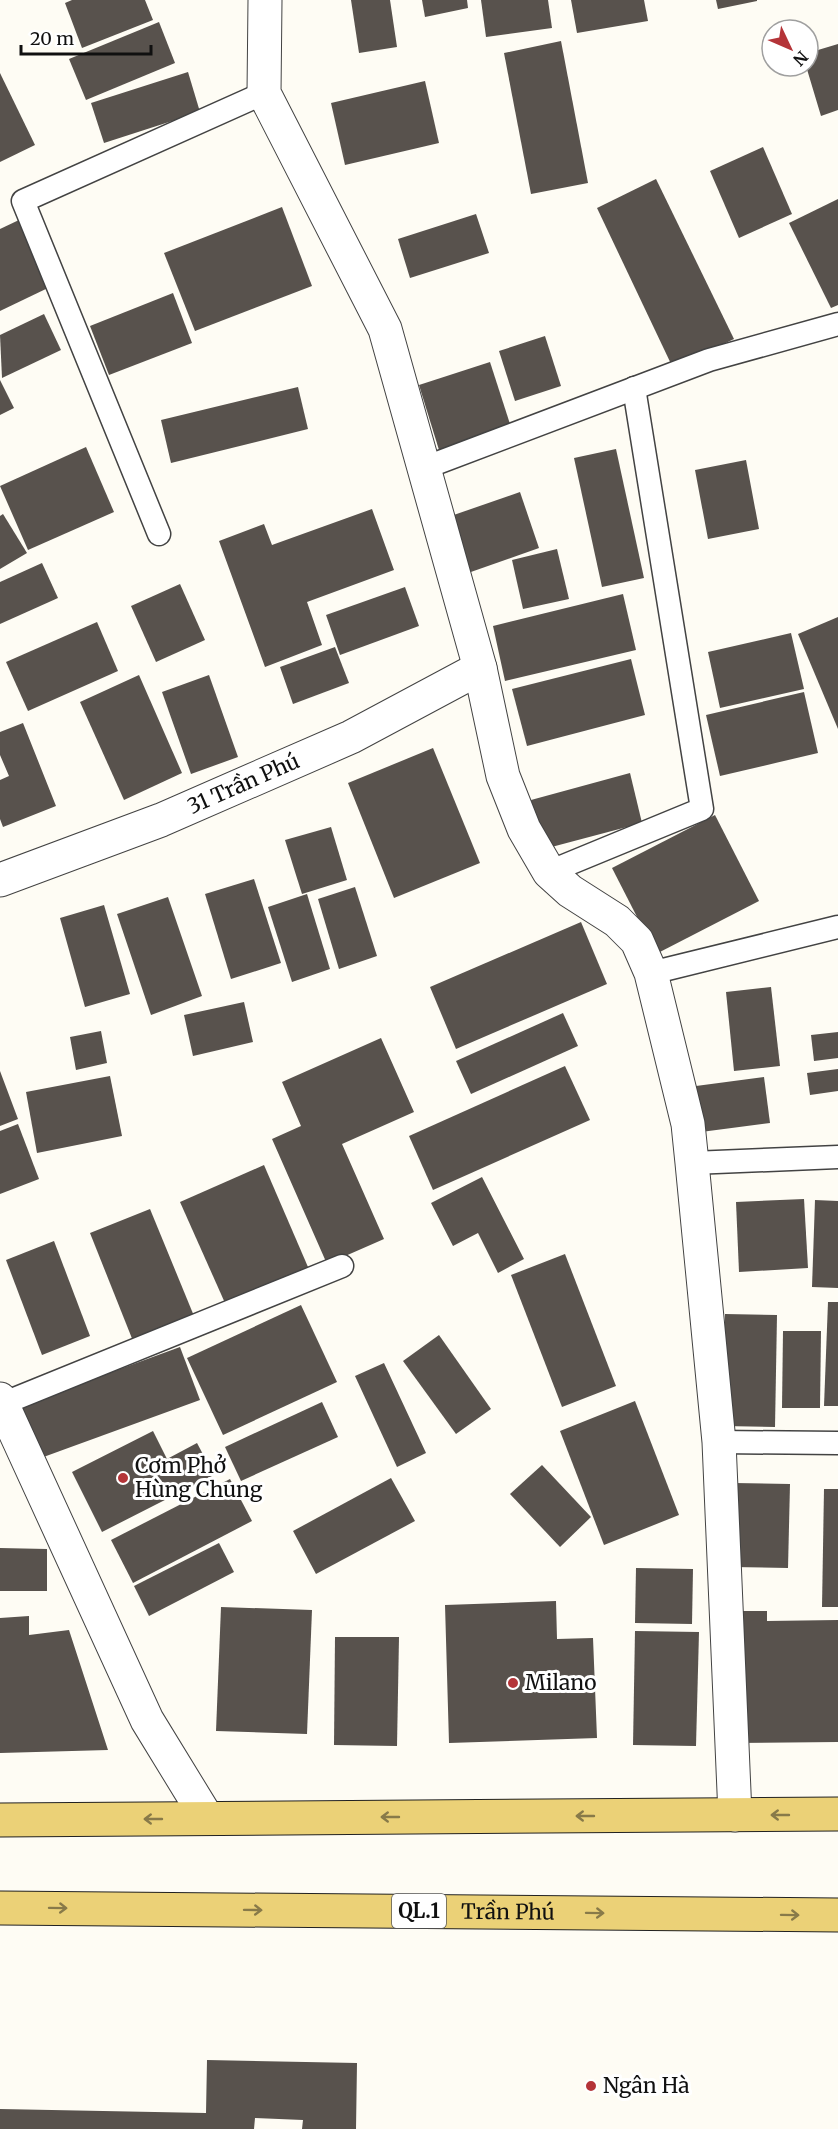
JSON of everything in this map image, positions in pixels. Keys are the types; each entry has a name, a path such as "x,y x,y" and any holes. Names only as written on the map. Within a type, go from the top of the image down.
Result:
{"main road":[{"path":"0,1820 838,1814"},
{"name":"Trần Phú","path":"0,1908 838,1915"}],"street":[{"path":"265,0 264,93 385,329 480,668 503,776 524,829 549,872 570,891 617,921 637,941 651,972 688,1124 692,1163 719,1442 735,1815"},
{"name":"31 Trần Phú","path":"0,880 161,820 351,737 480,668"},
{"path":"1,1401 147,1720 207,1818"}],"lane":[{"path":"159,534 23,201 264,93"},
{"path":"424,468 709,360 838,324"},
{"path":"549,872 702,809 634,388"},
{"path":"651,972 838,927"},
{"path":"692,1163 838,1157"},
{"path":"1,1401 342,1266"},
{"path":"719,1442 838,1443"}],"building":[{"path":"72,0 145,0 153,20 82,48 65,3"},
{"path":"351,0 390,0 397,47 359,53"},
{"path":"422,0 467,0 468,8 425,17"},
{"path":"481,0 548,0 552,28 486,37"},
{"path":"571,0 644,0 648,21 577,33"},
{"path":"716,0 757,0 757,1 718,9"},
{"path":"159,22 175,63 86,100 69,59"},
{"path":"561,41 588,183 531,194 504,53"},
{"path":"838,44 838,110 821,116 810,78 820,78 820,49"},
{"path":"188,72 200,112 104,143 91,103"},
{"path":"0,73 35,145 0,162"},
{"path":"425,81 439,143 345,165 331,103"},
{"path":"763,147 792,214 739,238 710,171"},
{"path":"656,179 734,339 673,368 597,208"},
{"path":"838,199 838,305 831,308 789,223"},
{"path":"282,207 312,286 195,331 164,253"},
{"path":"476,214 489,253 410,278 398,239"},
{"path":"19,220 50,287 0,311 0,229"},
{"path":"173,293 192,343 109,375 90,326"},
{"path":"44,314 61,350 2,378 0,335"},
{"path":"545,336 561,386 515,401 499,351"},
{"path":"490,362 511,427 439,450 419,385"},
{"path":"0,380 14,408 0,415"},
{"path":"298,387 308,429 171,463 161,420"},
{"path":"86,447 114,512 28,550 0,486"},
{"path":"616,449 644,578 602,587 574,458"},
{"path":"746,460 759,529 708,539 695,470"},
{"path":"520,492 539,548 468,573 448,517"},
{"path":"372,509 394,570 307,602 322,645 265,667 219,541 264,524 272,545"},
{"path":"3,514 27,553 0,569 0,516"},
{"path":"557,549 569,599 523,609 512,560"},
{"path":"42,563 58,598 0,624 0,582"},
{"path":"180,584 205,640 156,662 131,606"},
{"path":"405,587 419,626 340,655 326,615"},
{"path":"623,594 636,650 505,681 493,626"},
{"path":"838,617 838,729 798,634"},
{"path":"97,622 118,671 28,711 6,662"},
{"path":"791,633 804,689 720,708 708,652"},
{"path":"335,647 349,683 293,704 280,667"},
{"path":"631,659 645,715 527,746 512,689"},
{"path":"139,675 182,773 124,800 80,702"},
{"path":"209,675 238,757 191,774 162,692"},
{"path":"804,692 818,753 720,776 706,715"},
{"path":"23,723 56,806 3,827 0,819 0,780 9,776 0,755 0,732"},
{"path":"433,748 480,863 394,898 348,783"},
{"path":"630,773 642,823 544,849 531,800"},
{"path":"715,815 759,901 656,954 612,868"},
{"path":"331,827 347,880 302,894 285,840"},
{"path":"254,879 281,963 231,979 205,894"},
{"path":"355,887 377,956 339,969 318,899"},
{"path":"307,894 330,969 292,982 268,907"},
{"path":"168,897 202,996 151,1015 117,914"},
{"path":"104,905 130,994 85,1007 60,918"},
{"path":"581,922 607,984 456,1049 430,987"},
{"path":"771,987 780,1066 734,1071 726,992"},
{"path":"244,1002 253,1042 193,1056 184,1015"},
{"path":"563,1013 578,1046 471,1094 456,1061"},
{"path":"101,1031 107,1063 76,1070 70,1037"},
{"path":"838,1032 838,1058 814,1061 811,1035"},
{"path":"381,1038 414,1112 342,1144 384,1239 327,1264 272,1139 301,1126 282,1082"},
{"path":"565,1066 590,1120 433,1190 409,1136"},
{"path":"838,1069 838,1091 810,1095 807,1073"},
{"path":"0,1071 18,1119 0,1126"},
{"path":"110,1076 122,1136 37,1153 26,1092"},
{"path":"764,1077 770,1123 701,1132 696,1086"},
{"path":"18,1124 39,1179 0,1194 0,1131"},
{"path":"264,1165 308,1267 225,1303 180,1202"},
{"path":"482,1177 524,1259 498,1273 478,1233 453,1246 431,1203"},
{"path":"804,1199 808,1268 739,1272 736,1202"},
{"path":"815,1200 838,1201 838,1288 812,1287"},
{"path":"150,1209 194,1316 133,1341 90,1233"},
{"path":"54,1241 90,1336 42,1355 6,1260"},
{"path":"565,1254 616,1386 562,1407 511,1275"},
{"path":"828,1302 838,1302 838,1406 824,1406"},
{"path":"301,1305 337,1382 223,1435 187,1358"},
{"path":"725,1314 777,1315 775,1427 723,1426"},
{"path":"783,1331 821,1331 820,1408 782,1408"},
{"path":"439,1335 491,1409 456,1434 403,1361"},
{"path":"180,1347 200,1400 38,1459 19,1406"},
{"path":"384,1363 426,1453 397,1467 355,1376"},
{"path":"635,1401 679,1515 604,1545 560,1431"},
{"path":"322,1402 338,1437 241,1481 225,1447"},
{"path":"153,1431 167,1459 197,1443 214,1475 102,1532 72,1472"},
{"path":"542,1465 591,1517 560,1547 510,1494"},
{"path":"391,1478 415,1521 316,1574 293,1531"},
{"path":"230,1479 252,1521 133,1583 111,1540"},
{"path":"734,1483 790,1484 788,1568 732,1567"},
{"path":"824,1489 838,1489 838,1607 822,1607"},
{"path":"219,1543 234,1572 149,1616 134,1586"},
{"path":"0,1548 47,1549 47,1591 0,1591"},
{"path":"636,1568 693,1569 692,1624 635,1623"},
{"path":"556,1601 557,1639 593,1638 597,1738 449,1743 445,1605"},
{"path":"221,1607 312,1610 307,1734 216,1731"},
{"path":"734,1611 767,1611 767,1621 838,1620 838,1742 733,1743"},
{"path":"29,1616 29,1635 69,1630 108,1750 0,1753 0,1618"},
{"path":"635,1631 699,1632 696,1746 633,1745"},
{"path":"335,1637 399,1637 397,1746 334,1745"},
{"path":"207,2060 357,2063 356,2129 302,2129 303,2120 255,2118 254,2129 0,2129 0,2109 206,2113"}],"place":[{"name":"Cơm Phở Hùng Chung","path":"123,1478"},
{"name":"Milano","path":"513,1683"},
{"name":"Ngân Hà","path":"591,2086"}]}
